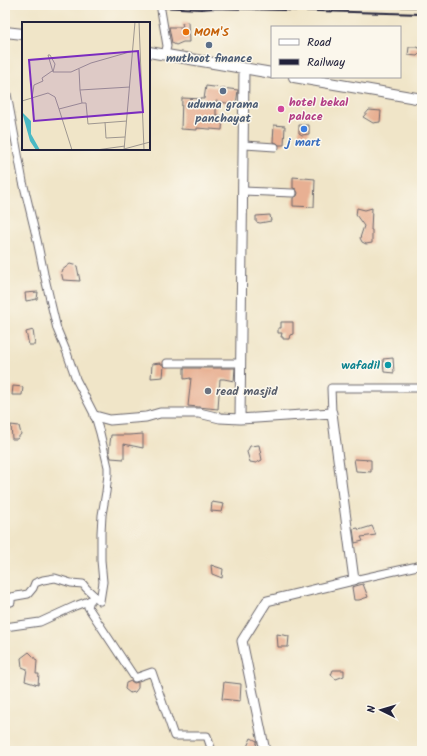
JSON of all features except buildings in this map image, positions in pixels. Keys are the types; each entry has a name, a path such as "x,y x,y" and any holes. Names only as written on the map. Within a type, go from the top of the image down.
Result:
{"main road":[{"path":"5,32 22,34"},
{"path":"150,52 271,73"},
{"path":"300,78 422,99"}],"street":[{"path":"161,10 167,46 165,55"},
{"path":"240,419 244,69"},
{"path":"5,83 23,182 57,329 76,378 95,416 108,474 102,516 101,560 103,582 100,601"},
{"path":"244,145 276,147"},
{"path":"243,191 293,193"},
{"path":"167,363 240,363"},
{"path":"354,580 332,413 331,388 422,388"},
{"path":"95,416 110,420 146,417 160,413 199,413 220,418 240,419 332,413"},
{"path":"265,751 242,641 268,601 422,565"},
{"path":"5,603 11,602 11,597 28,594 35,583 55,578 71,583 83,584 100,601"},
{"path":"5,627 40,622 90,600 100,601"},
{"path":"90,600 88,606 135,678 152,672 174,736 207,736 212,751"}],"railway":[{"path":"119,5 201,9 214,8 422,14"},
{"path":"344,5 422,7"}],"place":[{"name":"MOM'S","path":"186,32"},
{"name":"muthoot finance","path":"209,45"},
{"name":"uduma grama panchayat","path":"223,91"},
{"name":"hotel bekal palace","path":"281,109"},
{"name":"j mart","path":"304,129"},
{"name":"wafadil","path":"388,365"},
{"name":"read masjid","path":"208,391"}]}
